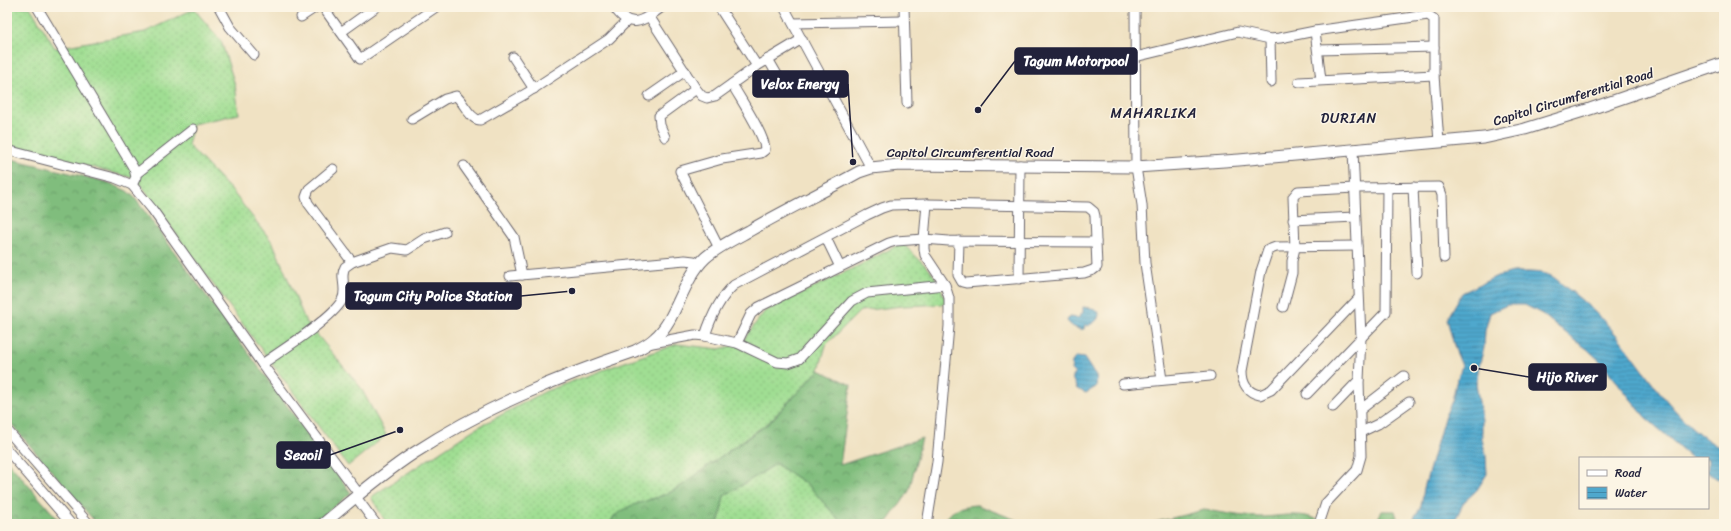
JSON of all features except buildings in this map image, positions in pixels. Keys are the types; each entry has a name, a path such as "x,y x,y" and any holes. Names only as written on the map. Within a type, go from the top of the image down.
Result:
{"main road":[{"name":"Capitol Circumferential Road","path":"323,524 358,495 414,453 461,425 545,384 635,351 648,344 656,338 664,328 698,265 719,248 859,172 871,168 898,165 1136,167 1484,138 1525,129 1590,109 1724,63"}],"street":[{"path":"37,7 136,174 136,180 132,185"},
{"path":"219,7 230,27 254,54"},
{"path":"301,17 316,7"},
{"path":"323,7 360,59 436,7"},
{"path":"341,32 376,7"},
{"path":"614,7 627,21 634,22 649,16 662,7"},
{"path":"719,7 757,66"},
{"path":"784,7 871,168"},
{"path":"904,7 907,103"},
{"path":"1135,7 1136,167 1142,205 1145,263 1162,380"},
{"path":"1135,57 1238,32 1270,38 1428,14 1434,19 1434,75 1439,142"},
{"path":"649,16 696,89 702,96 711,98 757,66 802,39"},
{"path":"412,119 445,99 456,96 475,119 480,120 534,88 609,39 627,21"},
{"path":"793,23 904,21"},
{"path":"1315,31 1321,80"},
{"path":"1270,38 1271,82"},
{"path":"1318,50 1434,47"},
{"path":"514,57 534,88"},
{"path":"768,59 786,90"},
{"path":"649,96 685,71"},
{"path":"1299,82 1434,75"},
{"path":"719,248 680,171 722,159 761,153 765,150 764,143 732,84"},
{"path":"665,137 660,125 659,116 696,89"},
{"path":"136,174 193,129"},
{"path":"7,150 115,178 132,185 152,209 262,364 358,495 376,524"},
{"path":"1319,524 1326,503 1352,476 1360,464 1359,380 1361,338 1358,299 1353,150"},
{"path":"1020,165 1020,279"},
{"path":"464,166 514,237 522,275"},
{"path":"332,169 309,189 306,198 308,203 352,262"},
{"path":"1283,308 1291,279 1295,248 1293,198 1298,191 1436,186 1442,190 1444,258"},
{"path":"1307,394 1386,312 1387,187"},
{"path":"1413,187 1417,273"},
{"path":"926,204 924,249 926,255 945,285 949,298 949,326 936,462 926,524"},
{"path":"706,336 709,322 722,298 734,284 882,208 890,206 926,204 1091,208 1095,216 1097,267 1094,270 1084,273 966,283 962,282 958,275 959,241"},
{"path":"1293,220 1356,217"},
{"path":"262,364 315,326 342,301 344,294 343,270 345,267 352,262 392,248 406,250 424,239 445,232"},
{"path":"826,238 840,267"},
{"path":"737,343 754,310 896,240 924,239 959,241 1096,242"},
{"path":"1357,246 1295,248 1276,247 1271,248 1265,254 1242,372 1244,384 1249,391 1260,395 1272,390 1358,299"},
{"path":"510,276 685,260 694,262 698,265"},
{"path":"648,344 695,335 706,336 737,343 778,362 788,363 799,359 852,301 867,293 945,285"},
{"path":"1123,384 1210,376"},
{"path":"1360,410 1404,376"},
{"path":"1333,407 1359,380"},
{"path":"1360,432 1378,424 1409,402"},
{"path":"7,430 89,524"},
{"path":"19,444 8,452 71,524"}],"green space":[{"path":"7,7 30,7 55,48 145,32 194,9 221,41 235,85 239,114 193,124 188,145 232,191 273,243 305,320 361,388 386,435 348,466 184,245 137,179 7,145"},
{"path":"7,158 107,182 127,191 134,197 351,493 313,524 97,524 7,419"},
{"path":"902,243 929,269 938,281 947,304 902,306 860,311 826,345 819,370 769,422 683,485 667,494 649,500 614,516 610,524 387,524 371,497 473,430 546,391 677,344 719,349 740,344 765,311"},
{"path":"819,370 851,385 840,465 922,438 909,491 887,522 841,522 808,485 776,464 724,496 719,521 709,524 610,524 614,516 630,506 667,494 683,485 769,423"},
{"path":"7,461 62,524 7,524"},
{"path":"776,464 808,485 841,522 887,522 887,524 709,524 719,521 724,496"},
{"path":"977,505 1027,524 943,524 953,511 961,507"},
{"path":"1204,510 1253,517 1300,515 1337,524 1148,524"},
{"path":"1382,511 1395,511 1399,524 1375,524"}],"water":[{"path":"1513,272 1536,272 1549,275 1558,280 1577,296 1602,319 1619,338 1666,400 1692,428 1707,440 1724,450 1724,483 1709,474 1709,457 1691,457 1645,417 1601,362 1587,349 1542,314 1525,305 1507,305 1490,313 1485,331 1484,348 1476,384 1482,420 1482,439 1486,456 1487,474 1477,490 1464,502 1453,524 1410,524 1421,506 1424,488 1444,418 1452,401 1462,366 1455,349 1447,319 1462,293 1495,277"},
{"path":"1083,307 1097,310 1099,314 1094,322 1088,326 1085,324 1084,329 1079,329 1072,326 1067,321 1069,317 1078,318 1083,312"},
{"path":"1076,357 1084,358 1097,378 1096,387 1086,393 1077,389 1072,378 1075,374 1071,370 1072,362"}],"place":[{"name":"Tagum Motorpool","path":"978,110"},
{"name":"Velox Energy","path":"853,162"},
{"name":"Tagum City Police Station","path":"572,291"},
{"name":"Hijo River","path":"1474,368"},
{"name":"Seaoil","path":"400,430"}],"district":[{"name":"MAHARLIKA","path":"1154,113"},
{"name":"DURIAN","path":"1349,118"}]}
